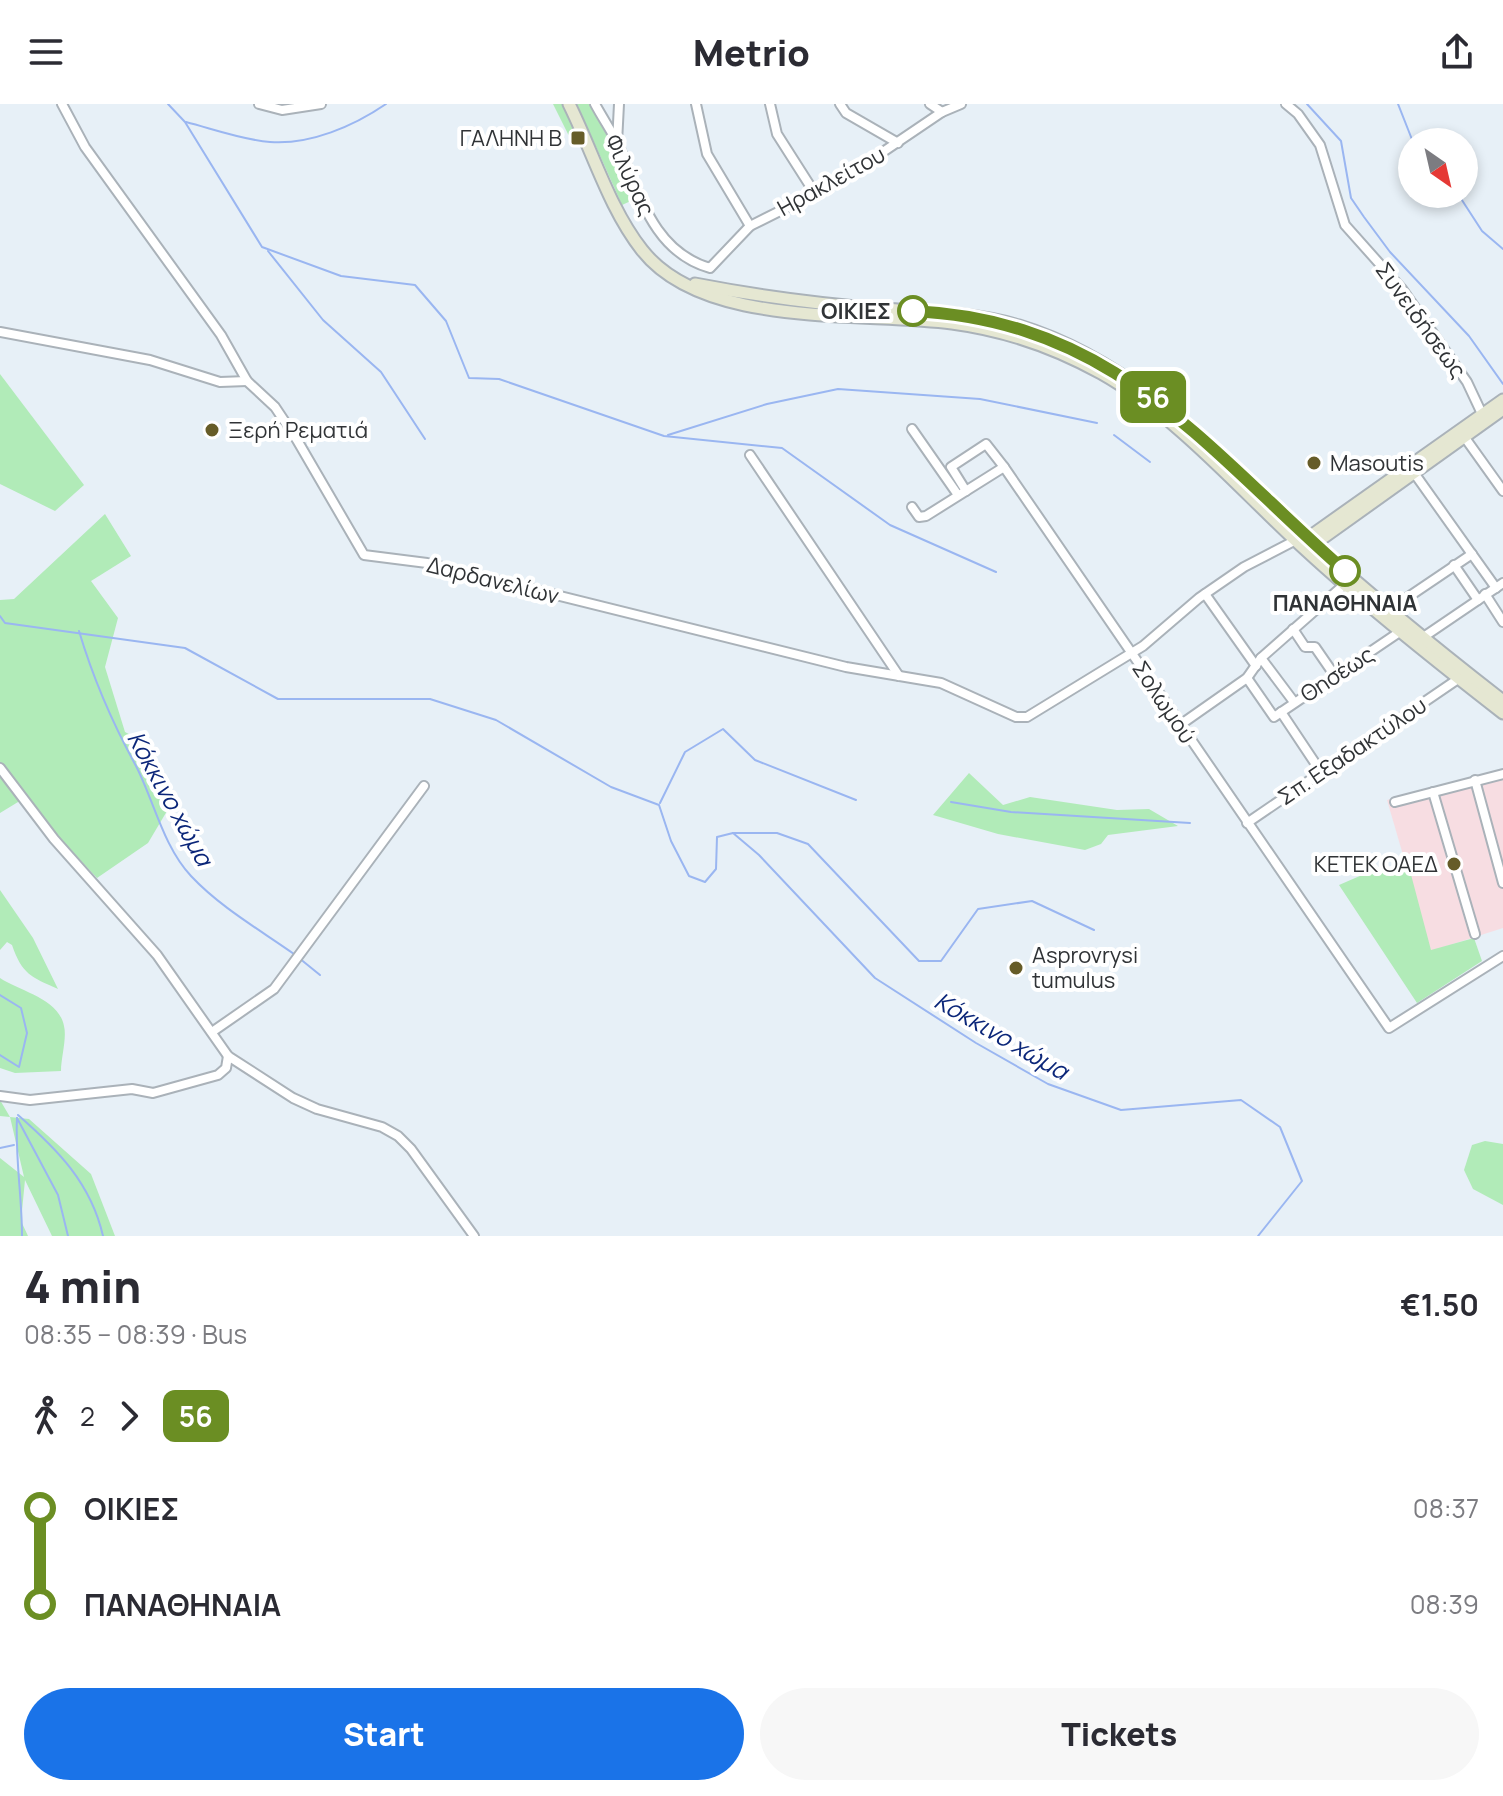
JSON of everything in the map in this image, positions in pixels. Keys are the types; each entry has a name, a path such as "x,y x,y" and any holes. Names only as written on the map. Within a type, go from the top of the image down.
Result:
{"main road":[{"path":"569,104 617,210 642,249 662,269 687,283 769,299 962,315 1018,326 1049,337 1109,366 1164,406 1306,541 1422,638 1501,696"},
{"path":"1306,541 1463,434 1503,400"},
{"path":"1485,418 1503,409"},
{"path":"1306,541 1345,584 1503,713"}],"street":[{"name":"Δαρδανελίων","path":"62,104 90,154 221,335 247,381 275,407 364,555 427,563 846,667 941,683 1016,717 1027,717 1132,653"},
{"path":"259,104 282,110 315,105"},
{"name":"Φιλύρας","path":"595,104 617,143 631,183 652,223 674,246 710,268"},
{"path":"617,143 619,104"},
{"path":"696,104 707,154 750,226"},
{"path":"770,104 777,134 814,192"},
{"path":"840,104 846,113 898,143"},
{"path":"930,104 942,112"},
{"name":"Ηρακλείτου","path":"710,268 750,226 840,181 942,112 961,104"},
{"name":"Συνειδήσεως","path":"1286,104 1298,114 1320,145 1345,225 1402,289 1467,382 1485,418"},
{"path":"0,332 150,360 201,379 247,381"},
{"path":"912,429 962,493"},
{"path":"1463,434 1503,491"},
{"path":"912,507 919,517 926,516 1004,467 987,444 952,465 962,493"},
{"path":"750,455 900,677"},
{"name":"Σολωμού","path":"1004,467 1389,1028 1503,956"},
{"path":"1412,470 1472,554 1499,585 1422,638"},
{"path":"1132,653 1157,636 1205,594 1251,563 1306,541"},
{"path":"1389,610 1472,554"},
{"path":"1454,565 1503,622"},
{"path":"1180,725 1247,678 1258,662 1345,584"},
{"path":"1205,594 1294,702"},
{"path":"1293,629 1305,647 1315,647 1335,676"},
{"name":"Θησέως","path":"1277,714 1401,631"},
{"path":"1247,678 1321,772"},
{"name":"Σπ. Εξαδακτύλου","path":"1247,823 1458,679"},
{"path":"0,768 54,839 157,955 228,1056 305,1104 382,1127 398,1136 411,1149 474,1236"},
{"path":"1395,802 1503,774"},
{"path":"1475,780 1503,883"},
{"path":"212,1032 274,989 424,786"},
{"path":"1433,792 1475,934"},
{"path":"0,1096 30,1100 132,1089 153,1093 218,1075 226,1068 228,1056"}],"shaded area":[{"name":"ΚΕΤΕΚ ΟΑΕΔ","path":"1503,769 1503,928 1431,951 1387,800"}],"green space":[{"path":"553,104 564,104 588,156 568,134"},
{"path":"577,104 589,104 610,141 633,200 622,205"},
{"path":"0,374 84,485 55,511 0,484"},
{"path":"105,514 131,556 91,581 118,618 105,667 125,732 142,741 167,811 148,843 97,878 23,799 0,813 0,600 14,599"},
{"path":"969,773 1003,805 1030,797 1117,810 1149,809 1178,826 1108,835 1101,844 1085,850 998,834 933,815"},
{"path":"1409,867 1431,950 1474,938 1482,961 1417,1003 1339,885 1369,872"},
{"path":"0,890 33,938 58,989 24,969 12,945 7,942 0,950"},
{"path":"0,978 47,1002 61,1017 65,1036 61,1071 15,1073 0,1068"},
{"path":"0,1100 10,1117 0,1116"},
{"path":"10,1117 29,1119 91,1174 115,1236 52,1236 25,1180 21,1221 28,1236 0,1236 0,1158 24,1177"},
{"path":"1485,1141 1503,1144 1503,1205 1473,1189 1464,1170 1472,1145"}],"waterway":[{"path":"168,104 185,122 262,247 341,276 415,285 446,321 469,378 499,379 664,436 782,448 890,525 996,572"},
{"path":"186,122 249,139 285,142 331,132 360,120 386,104"},
{"path":"1307,104 1341,141 1351,198 1364,217 1390,252 1469,336 1503,384"},
{"path":"1398,104 1407,128"},
{"path":"1467,208 1482,231 1503,249"},
{"path":"268,251 323,320 381,372 425,439"},
{"path":"668,435 767,404 838,389 980,399 1097,423"},
{"path":"1114,435 1150,462"},
{"name":"Κόκκινο χώμα","path":"0,616 5,623 185,648 278,699 430,699 496,720 611,787 659,805 671,841 689,876 705,882 716,869 717,837 733,833 759,855 875,978 976,1043 1048,1084 1121,1110 1241,1100 1280,1127 1302,1181 1258,1236"},
{"name":"Κόκκινο χώμα","path":"79,631 104,700 181,864 215,898 294,954"},
{"name":"Κόκκινο χώμα","path":"660,803 685,752 723,729 755,760 856,800"},
{"name":"Κόκκινο χώμα","path":"951,802 1011,812 1190,823"},
{"name":"Κόκκινο χώμα","path":"733,833 777,833 808,844 919,961 941,961 978,909 1032,901 1094,930"},
{"name":"Κόκκινο χώμα","path":"299,958 320,975"},
{"path":"0,995 21,1008 27,1033 19,1067 0,1055"},
{"path":"18,1115 71,1168 90,1200 103,1236"},
{"path":"17,1118 58,1195 68,1236"},
{"path":"17,1118 22,1236"},
{"path":"0,1148 14,1145"}],"bus line":[{"name":"56","path":"913,311 962,315 1018,326 1049,337 1109,366 1187,425 1345,571"}],"place":[{"name":"ΓΑΛΗΝΗ Β","path":"578,138"},
{"name":"ΟΙΚΙΕΣ","path":"913,311"},
{"name":"Ξερή Ρεματιά","path":"212,430"},
{"name":"Masoutis","path":"1314,463"},
{"name":"ΠΑΝΑΘΗΝΑΙΑ","path":"1345,571"},
{"name":"ΚΕΤΕΚ ΟΑΕΔ","path":"1454,864"},
{"name":"Asprovrysi tumulus","path":"1016,968"}]}
